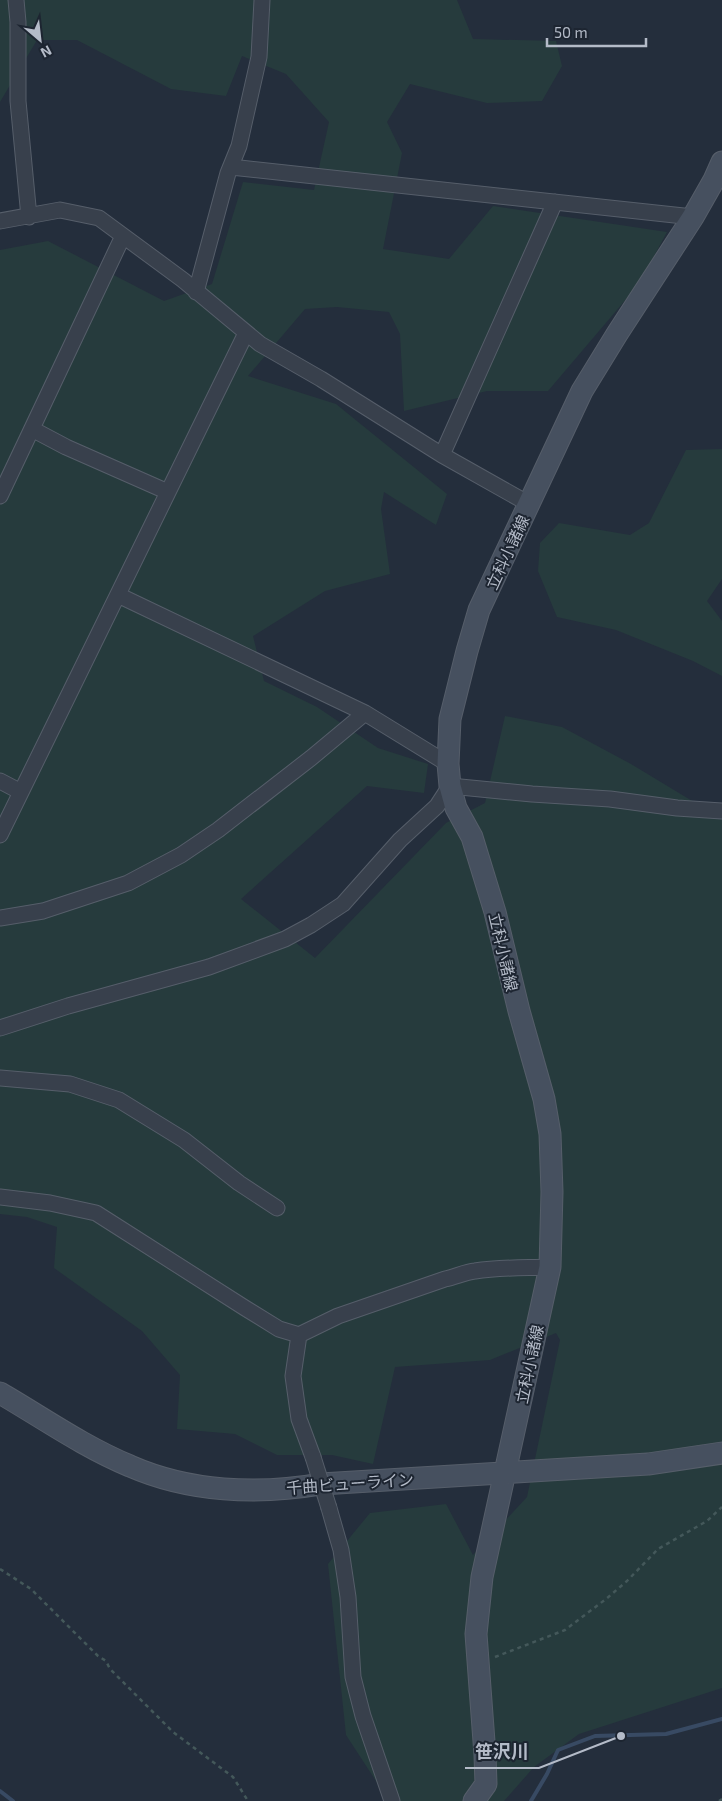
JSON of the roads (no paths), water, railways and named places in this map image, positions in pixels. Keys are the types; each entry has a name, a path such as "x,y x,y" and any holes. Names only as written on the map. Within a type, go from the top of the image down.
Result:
{"main road":[{"name":"立科小諸線","path":"474,1801 486,1784 476,1634 482,1577 550,1267 552,1192 550,1134 544,1099 518,1011 496,912 472,837 456,808 450,786 448,764 450,719 479,610 582,391 693,217 722,164"},
{"name":"千曲ビューライン","path":"0,1394 104,1454 132,1467 196,1487 237,1490 300,1487 321,1484 648,1464 722,1453"}],"street":[{"path":"16,0 18,22 18,101 30,216"},
{"path":"196,292 231,167 239,146 259,58 262,0"},
{"path":"231,167 693,217"},
{"path":"442,455 555,202"},
{"path":"0,221 60,210 99,218 183,280 260,344 321,379 442,455 529,504"},
{"path":"0,496 123,236"},
{"path":"0,835 246,333"},
{"path":"32,429 66,447 168,492"},
{"path":"118,594 365,713 448,764"},
{"path":"0,918 43,911 128,883 181,855 218,830 312,758 365,713"},
{"path":"0,782 21,792"},
{"path":"0,1028 68,1006 208,967 285,939 343,904 400,840 437,806 450,786 610,799 678,808 722,811"},
{"path":"0,1078 70,1084 119,1100 184,1140 239,1183 277,1208"},
{"path":"0,1197 50,1203 96,1213 245,1308 280,1329 299,1335 338,1316 473,1271 550,1267"},
{"path":"299,1335 293,1376 299,1419 313,1457 341,1550 353,1677 363,1716 392,1801"}],"waterway":[{"path":"531,1801 547,1774 558,1750 595,1736 666,1734 722,1719"},
{"path":"0,1791 13,1801"}],"place":[{"name":"笹沢川","path":"621,1736"}]}
